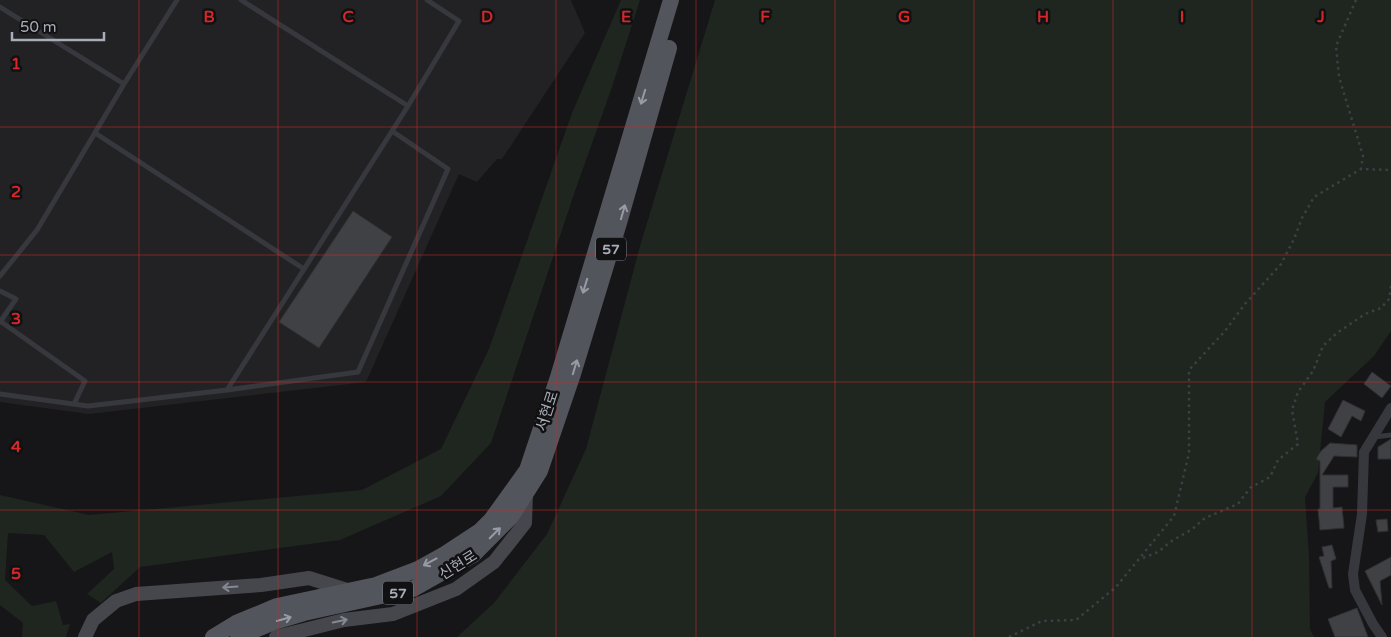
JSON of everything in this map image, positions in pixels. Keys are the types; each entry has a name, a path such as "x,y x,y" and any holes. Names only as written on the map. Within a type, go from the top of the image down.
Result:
{"main road":[{"name":"서현로","path":"213,637 236,623 277,606 376,585 418,569 468,540 491,520 527,470 558,377 671,0"},
{"name":"서현로","path":"238,637 274,622 304,613 413,589 473,555 511,517 540,471 574,374 622,214 682,0"},
{"name":"신현로","path":"276,637 344,620 393,614 456,589 494,562 525,524 526,493"},
{"path":"85,637 93,620 116,601 136,594 261,585 308,578 346,590"}],"street":[{"path":"1382,637 1355,590 1353,574 1362,514 1364,452 1391,408"}],"lane":[{"path":"0,276 37,230 176,0"},
{"path":"241,0 408,106"},
{"path":"227,390 408,106 459,21 427,0"},
{"path":"0,7 124,84"},
{"path":"0,394 88,406 358,372 448,169 392,131"},
{"path":"95,133 304,269"},
{"path":"0,291 16,299 0,321 85,381 74,404"},
{"path":"1372,438 1391,435"}],"path":[{"path":"1356,0 1336,46 1339,77 1363,156 1361,169"},
{"path":"1009,637 1042,621 1076,620 1116,587 1141,559 1174,516 1189,453 1189,370 1281,264 1314,197 1361,169 1391,170"},
{"path":"1141,559 1158,552 1205,518 1238,504 1250,488 1270,477 1278,460 1298,444 1292,410 1298,392 1313,371 1323,346 1365,314 1381,308 1389,299 1391,286"}],"shaded area":[{"path":"0,0 571,0 585,33 502,159 497,159 477,182 459,174 366,382 89,414 0,402"},
{"path":"621,0 640,0 491,443 441,496 340,540 140,567 101,603 87,594 114,569 112,552 74,572 44,535 8,533 5,580 32,606 56,601 63,625 70,624 66,637 22,637 23,623 0,605 0,495 89,515 362,490 441,449 489,349 572,113"},
{"path":"715,0 1391,0 1391,331 1374,356 1325,402 1318,473 1305,497 1309,557 1310,629 1314,637 457,637 494,603 547,534 586,449 640,246"}],"building":[{"path":"353,211 392,237 319,348 279,322"},
{"path":"1372,372 1391,386 1382,398 1364,384"},
{"path":"1343,400 1365,411 1361,421 1352,416 1341,437 1328,429"},
{"path":"1391,439 1391,459 1378,459 1378,447"},
{"path":"1330,443 1357,445 1357,457 1334,456 1322,475 1348,475 1348,487 1333,487 1333,508 1342,507 1344,528 1320,530 1318,509 1320,509 1320,461 1316,459 1321,451"},
{"path":"1387,519 1388,531 1378,532 1376,520"},
{"path":"1332,545 1336,559 1331,561 1332,588 1329,588 1319,557 1324,556 1322,547"},
{"path":"1391,557 1391,575 1380,581 1382,605 1365,571"},
{"path":"1357,608 1368,637 1335,637 1328,619"}]}
